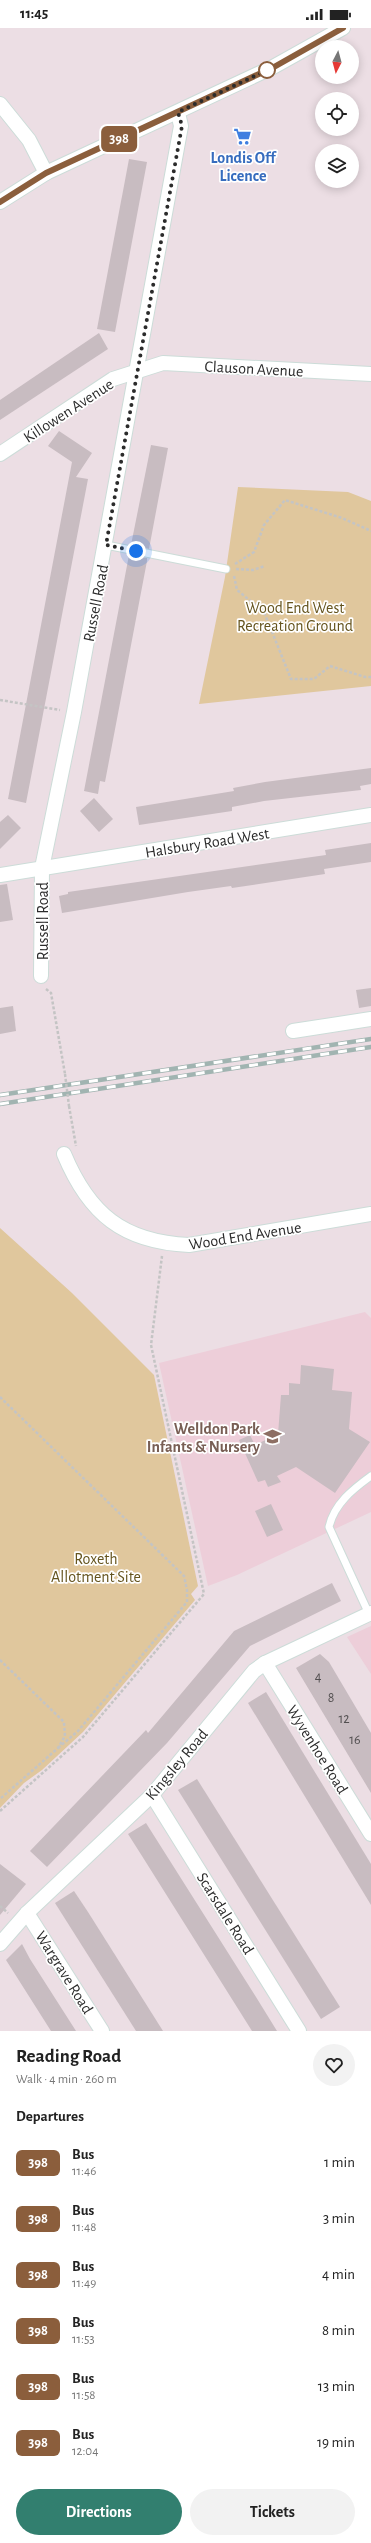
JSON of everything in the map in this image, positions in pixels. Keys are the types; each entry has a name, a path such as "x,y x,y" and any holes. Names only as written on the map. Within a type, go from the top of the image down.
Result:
{"street":[{"path":"0,202 46,173 274,67 343,28"},
{"path":"0,104 29,140 46,173"},
{"name":"Russell Road","path":"42,981 42,868 106,545 182,126 178,112"},
{"name":"Clauson Avenue","path":"138,370 163,363 371,374"},
{"name":"Killowen Avenue","path":"0,454 113,379 138,370"},
{"name":"Halsbury Road West","path":"0,875 371,815"},
{"path":"293,1031 371,1019"},
{"name":"Wood End Avenue","path":"64,1154 76,1182 97,1210 129,1233 163,1244 189,1245 371,1214"},
{"name":"Kingsley Road","path":"0,1944 27,1913 152,1795 254,1671 265,1663 370,1614"},
{"name":"Wyvenhoe Road","path":"265,1663 371,1834"},
{"name":"Scarsdale Road","path":"152,1795 299,2031"},
{"name":"Wargrave Road","path":"27,1913 102,2031"}],"lane":[{"path":"106,545 226,569"},
{"path":"370,1614 329,1527 331,1515 353,1488 371,1476"}],"path":[{"path":"226,569 254,552 264,525 285,500 342,518 371,531"},
{"path":"265,566 253,570 233,569 237,590 264,612 291,679 314,679 330,666 365,677 371,677"},
{"path":"0,700 74,712"},
{"path":"42,981 51,993 66,1074 69,1106 77,1151 64,1154"},
{"path":"0,1811 83,1737 204,1594 151,1345 163,1244"},
{"path":"0,1397 184,1576 187,1590 187,1602 78,1731 0,1798"},
{"path":"0,1660 64,1722 65,1736 58,1748"}],"shaded area":[{"name":"Welldon Park Infants & Nursery","path":"365,1312 371,1318 371,1512 237,1575 208,1586 159,1363"},
{"path":"371,1626 371,1674 347,1637"}],"green space":[{"name":"Wood End West Recreation Ground","path":"238,487 348,492 371,501 371,686 199,704 225,577"},
{"name":"Roxeth Allotment Site","path":"0,1228 72,1293 154,1375 198,1586 191,1594 195,1600 83,1732 42,1770 24,1783 0,1808"}],"building":[{"path":"129,159 147,162 115,332 97,329"},
{"path":"99,333 108,349 0,420 0,400"},
{"path":"59,431 92,453 76,477 88,479 26,803 8,799 72,462 48,446"},
{"path":"151,445 168,448 149,549 131,545"},
{"path":"129,555 147,558 147,561 105,782 100,781 98,794 84,791"},
{"path":"371,768 371,784 360,786 361,790 264,801 232,807 232,811 139,825 136,807 234,791 233,788 265,782"},
{"path":"94,798 113,819 99,832 80,811"},
{"path":"8,815 21,828 0,849 0,822"},
{"path":"371,843 371,862 324,869 325,874 232,888 231,886 188,892 62,913 59,896 68,894 68,892 326,855 325,850"},
{"path":"7,884 13,920 0,922 0,885"},
{"path":"371,988 371,1006 359,1008 356,990"},
{"path":"13,1006 16,1031 0,1034 0,1008"},
{"path":"301,1365 334,1369 332,1390 352,1392 349,1429 370,1442 335,1493 296,1467 277,1476 281,1482 268,1487 265,1480 258,1482 239,1440 250,1435 255,1445 278,1434 281,1395 289,1395 289,1383 300,1384"},
{"path":"271,1504 283,1530 267,1537 255,1511"},
{"path":"332,1583 341,1601 250,1646 167,1743 47,1867 30,1851 146,1730 148,1733 234,1631"},
{"path":"320,1654 329,1662 371,1733 371,1793 296,1668"},
{"path":"266,1692 371,1864 371,1905 248,1703"},
{"path":"197,1779 340,2007 321,2019 178,1790"},
{"path":"146,1823 277,2031 252,2031 128,1834"},
{"path":"0,1864 26,1884 0,1915"},
{"path":"74,1891 163,2031 136,2031 55,1903"},
{"path":"22,1944 76,2031 51,2031 6,1960"}],"railway":[{"path":"0,1095 371,1039"},
{"path":"0,1104 371,1047"}],"bus line":[{"name":"398","path":"0,202 46,173 274,67 343,28"}],"place":[{"name":"Londis Off Licence","path":"243,136"},
{"name":"Welldon Park Infants & Nursery","path":"273,1437"}],"route":[{"path":"136,551 106,545 182,126 178,112 274,67 267,70"}]}
